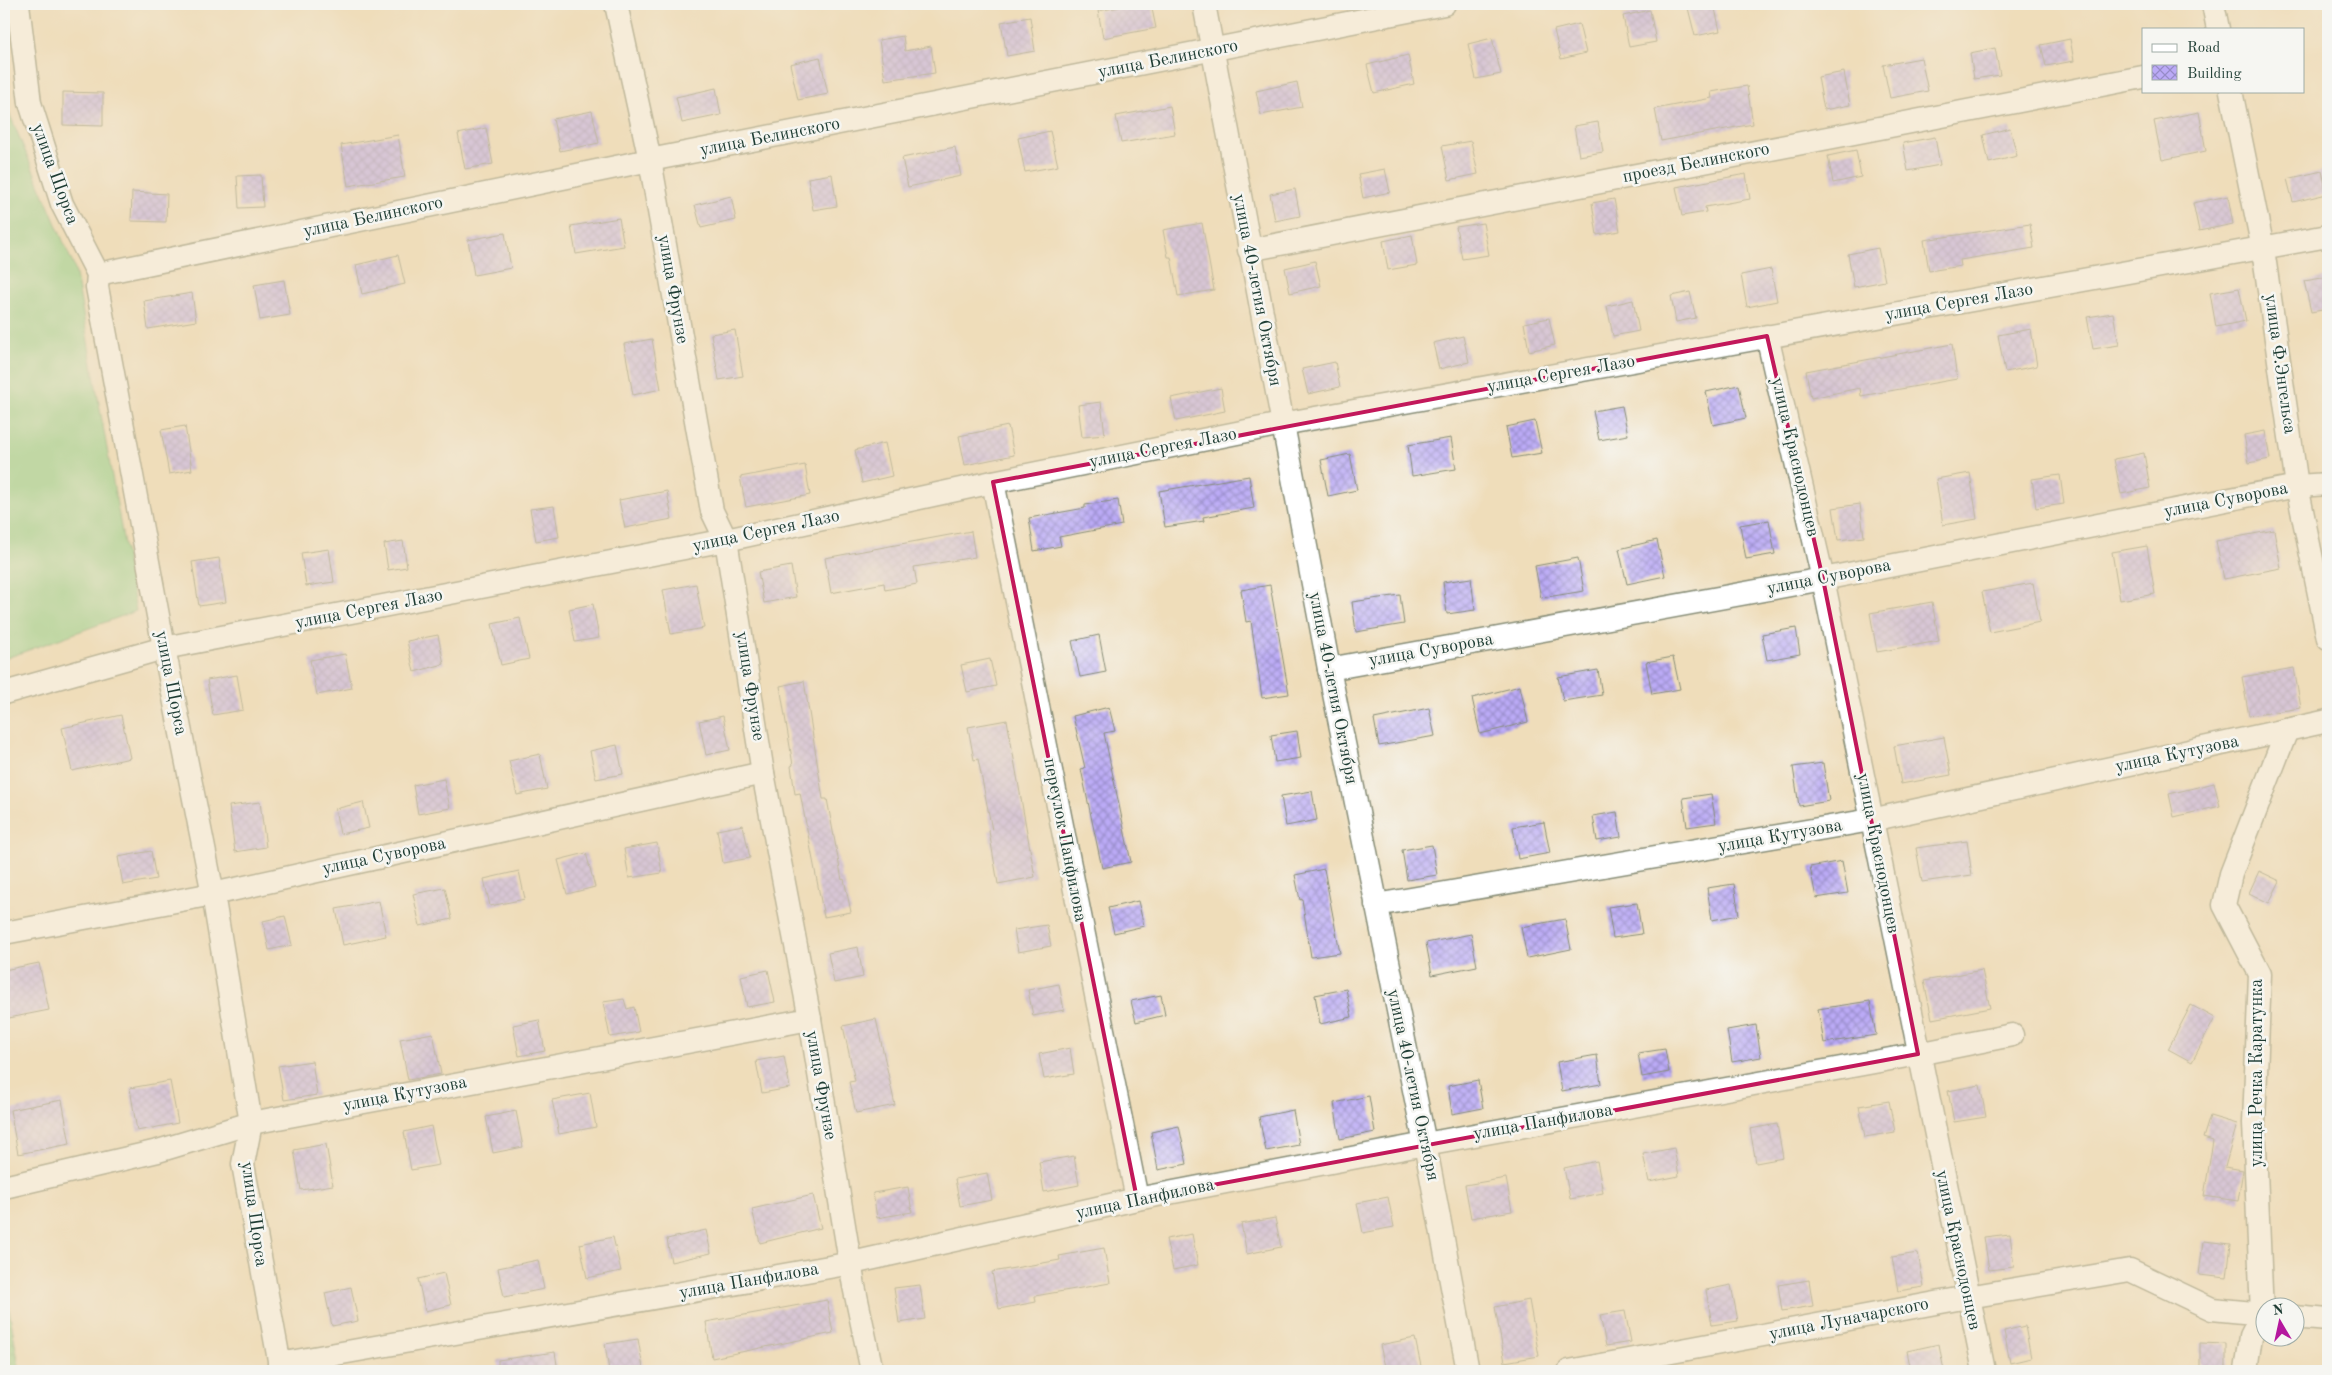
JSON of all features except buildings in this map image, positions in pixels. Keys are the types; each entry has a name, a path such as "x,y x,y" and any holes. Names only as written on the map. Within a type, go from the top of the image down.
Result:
{"street":[{"name":"улица Щорса","path":"18,4 30,103 62,204 98,274 97,287 164,648 213,894 251,1123 243,1164 280,1368"},
{"name":"улица Фрунзе","path":"616,4 650,160 712,511 726,540 763,773 810,1019 852,1262 854,1286 872,1371"},
{"name":"улица 40-летия Октября","path":"1204,4 1329,669 1426,1144 1468,1371"},
{"name":"улица Белинского","path":"98,274 650,160 1444,4"},
{"path":"2213,4 2218,28"},
{"name":"проезд Белинского","path":"1249,250 2142,77"},
{"name":"улица Ф.Энгельса","path":"2231,92 2263,249 2297,486 2328,638"},
{"name":"улица Сергея Лазо","path":"4,693 164,648 726,540 993,482 1282,424 2328,236"},
{"name":"улица Краснодонцев","path":"1767,336 1823,579 1918,1054 1984,1371"},
{"name":"переулок Панфилова","path":"993,482 1137,1199"},
{"name":"улица Суворова","path":"1329,669 1823,579 2297,486 2328,484"},
{"name":"улица Кутузова","path":"1376,905 1871,820 2328,721"},
{"name":"улица Речка Каратунка","path":"2262,1298 2254,1123 2260,974 2224,905 2231,874 2286,730"},
{"name":"улица Суворова","path":"4,933 213,894 763,773"},
{"name":"улица Кутузова","path":"4,1187 158,1151 251,1123 810,1019"},
{"name":"улица Панфилова","path":"280,1368 852,1262 1137,1199 1918,1054 2012,1034"},
{"name":"улица Луначарского","path":"1569,1371 1968,1297 2130,1270 2212,1309 2254,1313"},
{"path":"2304,1318 2328,1320"},
{"name":"улица Речка Каратунка","path":"2246,1371 2251,1336 2254,1330"}],"highlighted area":[{"path":"1767,336 1823,579 1918,1054 1137,1199 993,482"}],"green space":[{"path":"4,101 75,269 136,611 4,659"},
{"path":"4,1281 20,1371 4,1371"}]}
